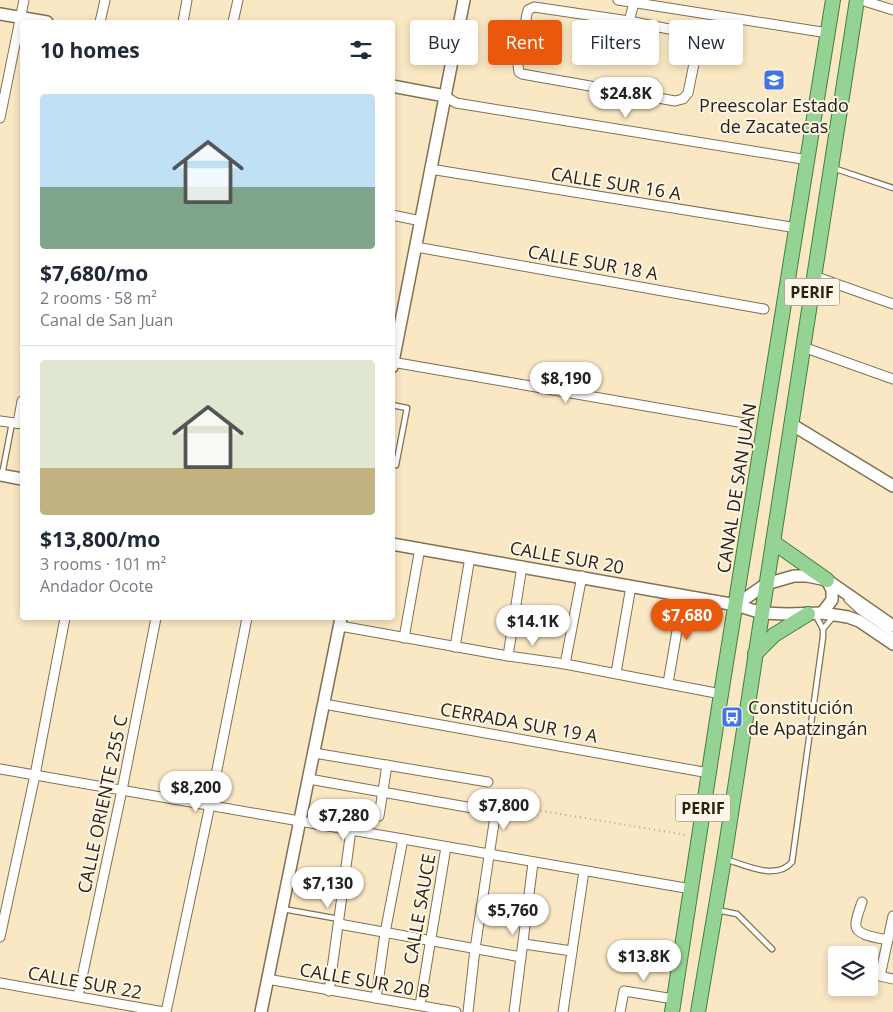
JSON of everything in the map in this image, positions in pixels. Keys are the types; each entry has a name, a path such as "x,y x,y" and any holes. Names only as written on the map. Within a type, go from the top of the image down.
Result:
{"main road":[{"name":"CANAL DE SAN JUAN","path":"673,1005 832,0"},
{"name":"PERIF","path":"698,1012 724,859 857,0"},
{"path":"773,542 827,580"},
{"path":"755,654 774,635 815,613"}],"street":[{"path":"0,118 24,0"},
{"path":"100,20 104,0"},
{"path":"183,20 188,0"},
{"path":"233,20 238,0"},
{"path":"395,354 464,0"},
{"path":"618,0 828,33"},
{"path":"861,0 893,10"},
{"path":"629,20 634,2"},
{"path":"538,7 629,21 690,32 697,36 698,44 688,93 683,100 675,101 526,75 519,72 518,65 526,14 531,8 538,7"},
{"path":"0,14 34,20"},
{"path":"395,87 445,96 456,103 808,160"},
{"name":"CALLE SUR 16 A","path":"430,170 797,228"},
{"path":"395,216 421,221"},
{"name":"CALLE SUR 18 A","path":"416,248 764,310"},
{"path":"814,276 893,304"},
{"path":"803,348 893,379"},
{"path":"395,364 744,423"},
{"path":"0,421 17,424 20,410"},
{"path":"791,424 893,486"},
{"path":"1,475 20,479"},
{"name":"CALLE SUR 20","path":"395,544 582,576 736,605 762,613 838,614 859,621 893,644"},
{"path":"404,638 420,548"},
{"path":"455,647 470,557"},
{"path":"508,656 522,566"},
{"path":"565,664 582,576"},
{"path":"736,605 766,584 794,576 807,576 827,580 893,626"},
{"path":"815,613 832,600 832,590 827,580"},
{"path":"616,673 631,586"},
{"path":"668,683 683,596"},
{"path":"0,937 66,620"},
{"name":"CALLE ORIENTE 255 C","path":"78,996 156,620"},
{"path":"165,1012 210,805 247,620"},
{"path":"261,1012 340,622 404,638 616,673 721,694"},
{"name":"CERRADA SUR 19 A","path":"324,704 709,773"},
{"path":"314,753 488,782"},
{"path":"379,816 387,766"},
{"path":"0,769 691,889"},
{"path":"309,779 478,809"},
{"path":"468,1012 497,804"},
{"path":"329,991 351,830"},
{"path":"376,998 385,933 403,839"},
{"name":"CALLE SAUCE","path":"420,1006 446,847"},
{"path":"514,1012 533,863"},
{"path":"563,1012 584,871"},
{"path":"862,902 856,925 858,930 862,934 888,940"},
{"path":"893,916 880,976 893,979"},
{"path":"339,921 385,933 521,957"},
{"path":"524,944 572,951"},
{"name":"CALLE SUR 20 B","path":"268,979 456,1012"},
{"name":"CALLE SUR 22","path":"0,983 165,1012"},
{"path":"620,1012 624,991 673,1005"}],"lane":[{"path":"831,167 893,188"},
{"path":"395,406 407,408 395,465"},
{"path":"1,475 17,424"},
{"path":"827,580 860,612 893,635"},
{"path":"822,629 838,614 860,612"},
{"path":"724,859 760,870 778,871 787,868 792,862 823,637 822,629 815,613"},
{"path":"282,908 339,921"},
{"path":"715,909 737,914 772,949"}],"path":[{"path":"497,804 699,837"}],"place":[{"name":"Preescolar Estado de Zacatecas","path":"774,80"},
{"name":"Constitución de Apatzingán","path":"732,717"}]}
